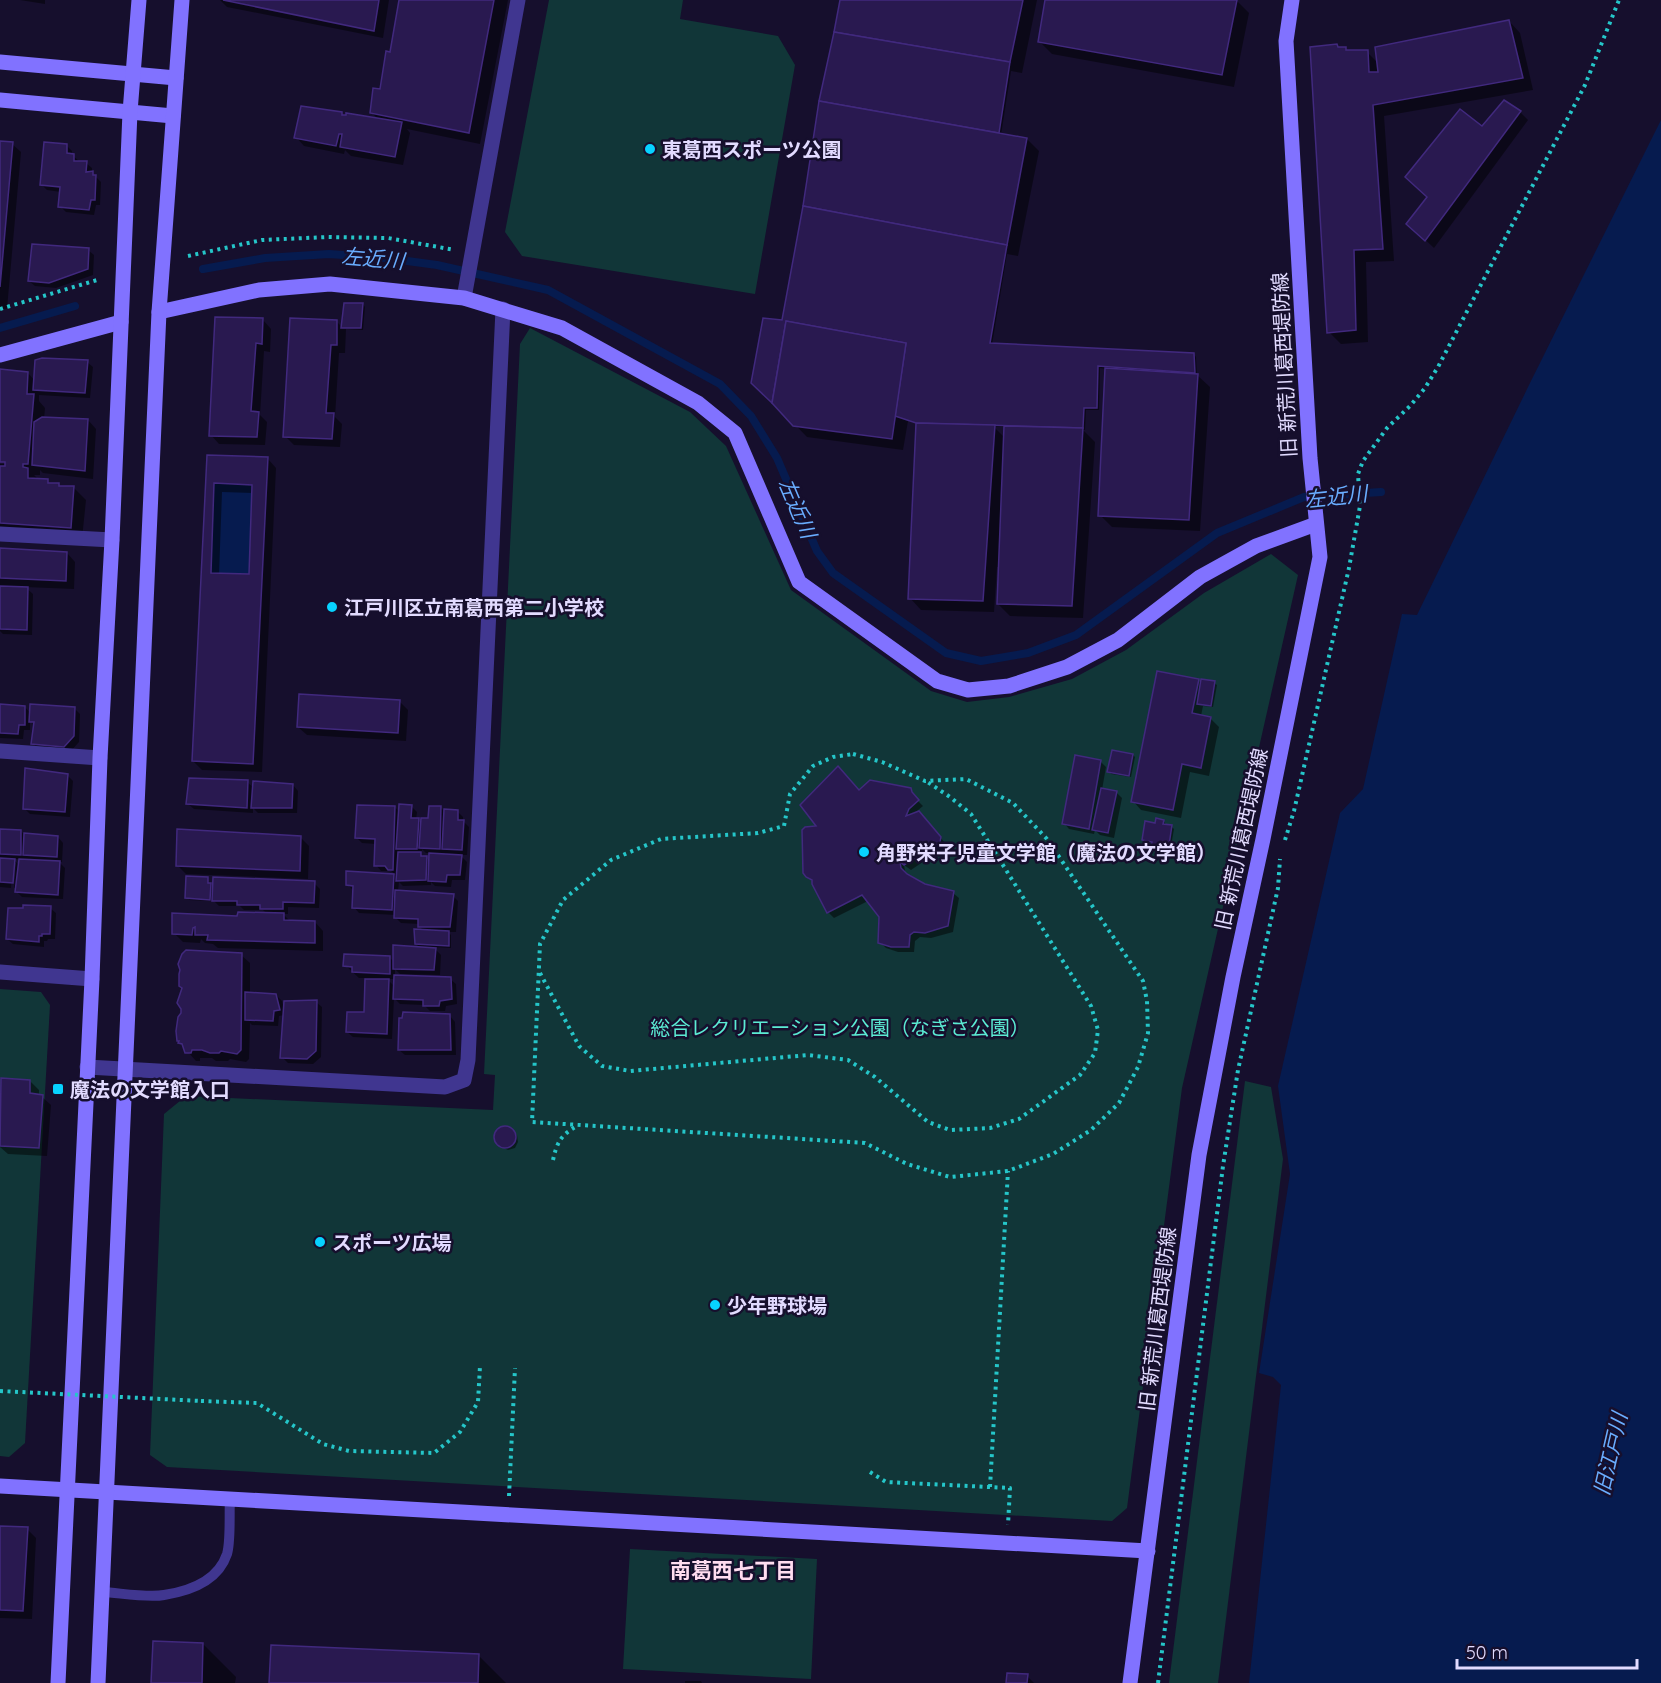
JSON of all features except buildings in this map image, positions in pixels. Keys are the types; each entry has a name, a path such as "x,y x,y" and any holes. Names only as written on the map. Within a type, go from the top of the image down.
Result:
{"street":[{"path":"58,1683 130,112 139,0"},
{"path":"98,1683 159,312 182,0"},
{"path":"464,298 518,0"},
{"name":"旧 新荒川葛西堤防線","path":"1130,1683 1199,1155 1233,977 1320,557 1309,446 1286,41 1292,0"},
{"path":"0,62 176,78"},
{"path":"0,100 173,116"},
{"path":"159,312 259,290 330,284 464,298 562,328 698,403 735,433 799,582 937,681 968,690 1009,686 1067,667 1118,640 1200,577 1256,546 1316,524"},
{"path":"87,1067 445,1087 464,1080 468,1060 503,309"},
{"path":"0,355 121,322"},
{"path":"0,534 112,540"},
{"path":"0,751 100,758"},
{"path":"0,972 92,979"},
{"path":"0,1486 1148,1551"}],"lane":[{"path":"103,1592 162,1596 193,1588 208,1580 220,1568 228,1552 230,1498"}],"path":[{"path":"1284,841 1294,811 1349,568 1360,506 1358,474 1362,461 1388,428 1425,388 1438,367 1576,104 1619,0"},
{"path":"188,256 262,240 328,237 388,238 472,253"},
{"path":"0,309 97,280"},
{"path":"539,971 579,1046 602,1066 630,1071 808,1056 848,1060 875,1077 928,1122 951,1130 990,1128 1019,1119 1080,1075 1095,1053 1098,1030 1091,1006 971,814 925,781 882,762 853,754 833,757 813,766 790,794 784,826 758,833 661,839 611,860 563,900 540,944 532,1122 865,1143 907,1164 950,1177 1008,1171 1053,1154 1090,1131 1119,1103 1138,1066 1148,1033 1147,1001 1143,981 1047,839 1013,803 966,779 925,781"},
{"path":"1158,1683 1223,1166 1238,1070 1278,888 1281,852"},
{"path":"553,1160 556,1146 564,1133 577,1125"},
{"path":"990,1487 1008,1171"},
{"path":"0,1391 257,1403 323,1444 349,1451 434,1453 460,1432 478,1402 480,1366"},
{"path":"510,1496 515,1368"},
{"path":"870,1472 886,1482 1010,1488 1008,1527"}],"green space":[{"name":"東葛西スポーツ公園","path":"549,0 683,0 680,19 778,36 795,65 755,294 522,256 505,232"},
{"name":"総合レクリエーション公園（なぎさ公園）","path":"530,328 690,412 726,446 791,590 931,691 967,702 1009,697 1072,679 1126,650 1204,593 1271,554 1298,575 1182,1088 1127,1508 1112,1521 167,1467 150,1455 164,1114 186,1096 493,1110 495,1075 484,1074 520,344"},
{"path":"0,989 41,992 50,1005 25,1443 9,1457 0,1456"},
{"path":"1245,1081 1271,1087 1283,1159 1218,1683 1169,1683"},
{"path":"630,1549 817,1559 811,1679 623,1669"}],"water":[{"name":"旧江戸川","path":"1661,120 1661,1683 1249,1683 1281,1385 1273,1377 1259,1373 1290,1174 1278,1086 1340,813 1363,789 1402,614 1417,615"},
{"path":"214,483 252,485 249,574 211,573"}],"waterway":[{"name":"左近川","path":"203,269 265,258 329,254 437,265 548,290 720,384 751,416 777,458 817,551 833,573 946,653 981,661 1028,653 1076,635 1217,533 1304,497 1381,492"},
{"name":"左近川","path":"0,328 75,306"}],"place":[{"name":"東葛西スポーツ公園","path":"650,149"},
{"name":"江戸川区立南葛西第二小学校","path":"332,607"},
{"name":"角野栄子児童文学館（魔法の文学館）","path":"864,852"},
{"name":"魔法の文学館入口","path":"58,1089"},
{"name":"スポーツ広場","path":"320,1242"},
{"name":"少年野球場","path":"715,1305"}],"district":[{"name":"南葛西七丁目","path":"733,1570"}]}
